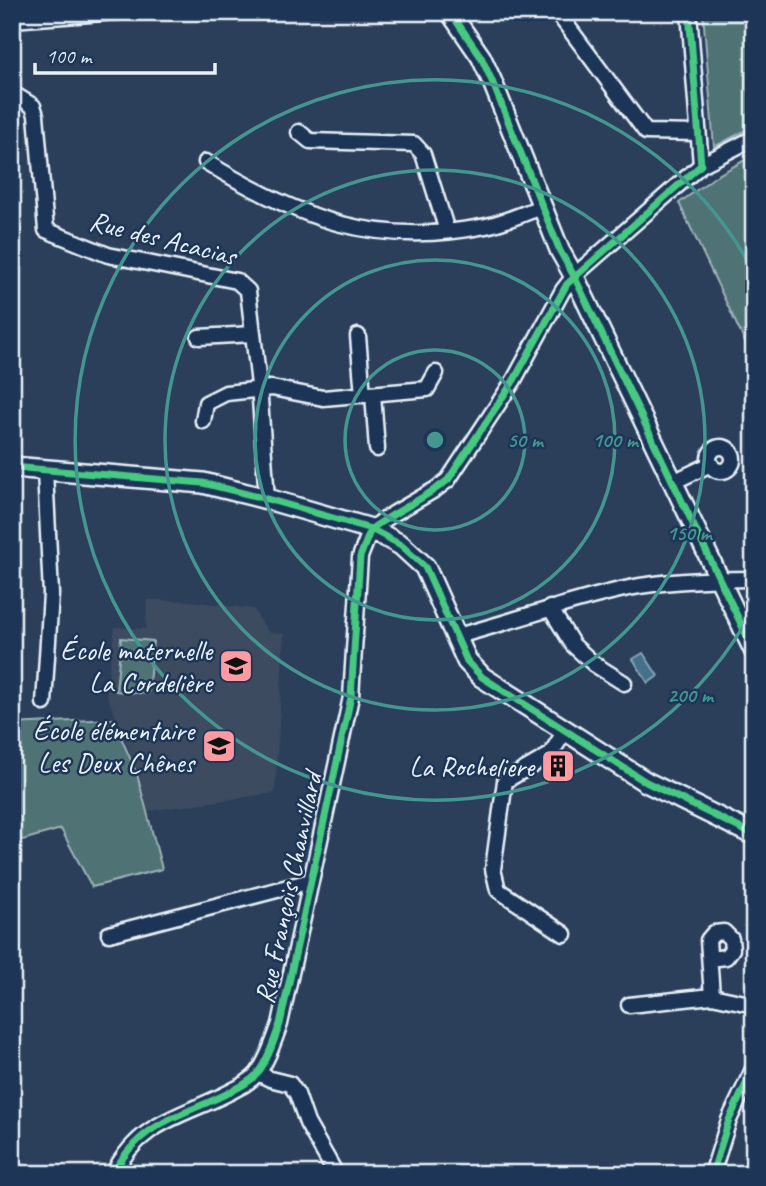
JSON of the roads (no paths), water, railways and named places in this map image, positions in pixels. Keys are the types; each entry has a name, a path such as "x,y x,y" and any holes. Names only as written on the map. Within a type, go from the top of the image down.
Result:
{"main road":[{"path":"12,467 203,483 371,529 401,545 425,567 467,661 482,677 646,782 754,835"}],"street":[{"path":"12,20 116,12"},
{"path":"450,12 477,50 492,81 560,251 754,651"},
{"path":"557,12 646,132 697,134"},
{"path":"688,12 701,165"},
{"name":"Rue des Acacias","path":"12,93 33,106 36,115 46,230 108,254 237,281 247,291 259,389 267,499"},
{"path":"299,132 310,141 414,144 423,153 447,231"},
{"path":"371,529 448,480 514,380 563,290 574,276 701,165 754,138"},
{"path":"206,163 247,188 288,208 335,225 385,233 447,231 488,225 542,206"},
{"path":"199,337 253,334"},
{"path":"358,336 377,449"},
{"path":"203,421 206,403 226,393 272,388 323,398 427,389 436,373"},
{"path":"673,482 710,464"},
{"path":"44,703 51,594 45,471"},
{"name":"Rue François Chanvillard","path":"258,1073 280,1024 351,697 360,557 371,529"},
{"path":"457,636 632,587 720,579 754,579"},
{"path":"550,608 573,645 594,664 624,683"},
{"path":"564,934 498,890 493,869 505,781 550,755 565,731"},
{"path":"109,934 312,881"},
{"path":"710,959 712,996"},
{"path":"629,1005 712,996 754,1005"},
{"path":"712,1174 729,1120 754,1067"},
{"path":"113,1174 121,1158 137,1140 159,1123 249,1082 258,1073 290,1084 297,1094 307,1123 336,1174"}],"place":[{"name":"École maternelle La Cordelière","path":"236,666"},
{"name":"École élémentaire Les Deux Chênes","path":"219,746"},
{"name":"La Rocheliere","path":"558,766"}]}
